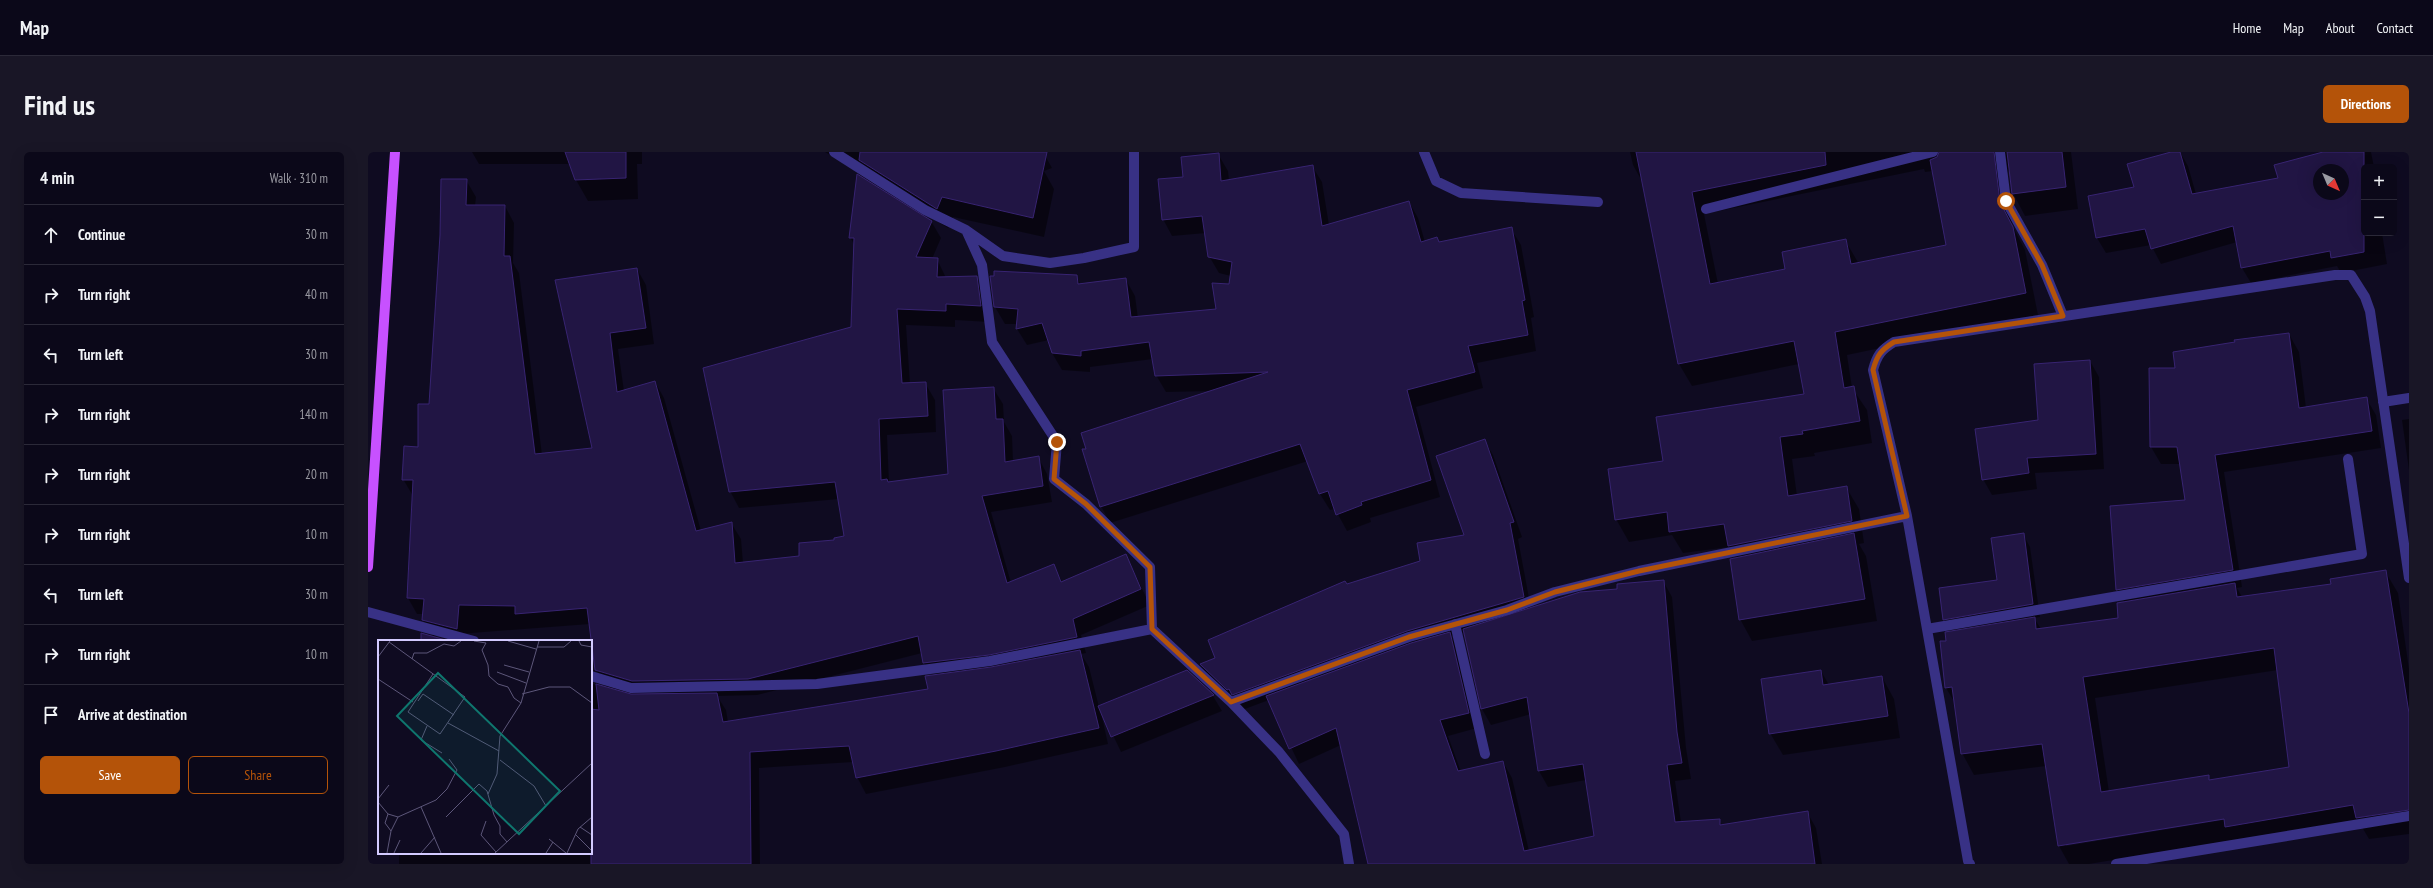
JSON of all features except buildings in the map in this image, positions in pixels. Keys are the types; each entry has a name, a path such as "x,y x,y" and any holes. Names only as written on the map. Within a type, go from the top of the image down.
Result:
{"main road":[{"path":"368,568 395,152"}],"street":[{"path":"834,152 924,210 966,230 1003,256 1050,263 1084,258 1134,247 1134,152"},
{"path":"1424,152 1436,181 1461,194 1598,202"},
{"path":"1706,209 1933,152"},
{"path":"2000,152 2003,190 2006,201 2042,265 2063,316"},
{"path":"966,230 982,265 992,342 1057,442 1054,479 1086,504 1150,567 1152,629 1231,702 1279,752 1344,834 1350,864"},
{"path":"1970,864 1926,629 1907,516 1873,370 1876,357 1883,349 1894,342 2335,275 2351,275 2365,297 2370,311 2409,578"},
{"path":"2383,402 2409,398"},
{"path":"1926,629 2362,554 2348,459"},
{"path":"1231,702 1409,637 1507,610 1555,592 1639,571 1907,516"},
{"path":"368,612 470,640"},
{"path":"1455,624 1485,754"},
{"path":"592,676 631,688 817,684 990,661 1152,629"},
{"path":"2116,864 2409,816"}],"route":[{"path":"1057,442 1054,479 1086,504 1150,567 1152,629 1231,702 1409,637 1507,610 1555,592 1639,571 1907,516 1873,370 1876,357 1883,349 1894,342 2063,316 2042,265 2006,201"}]}
